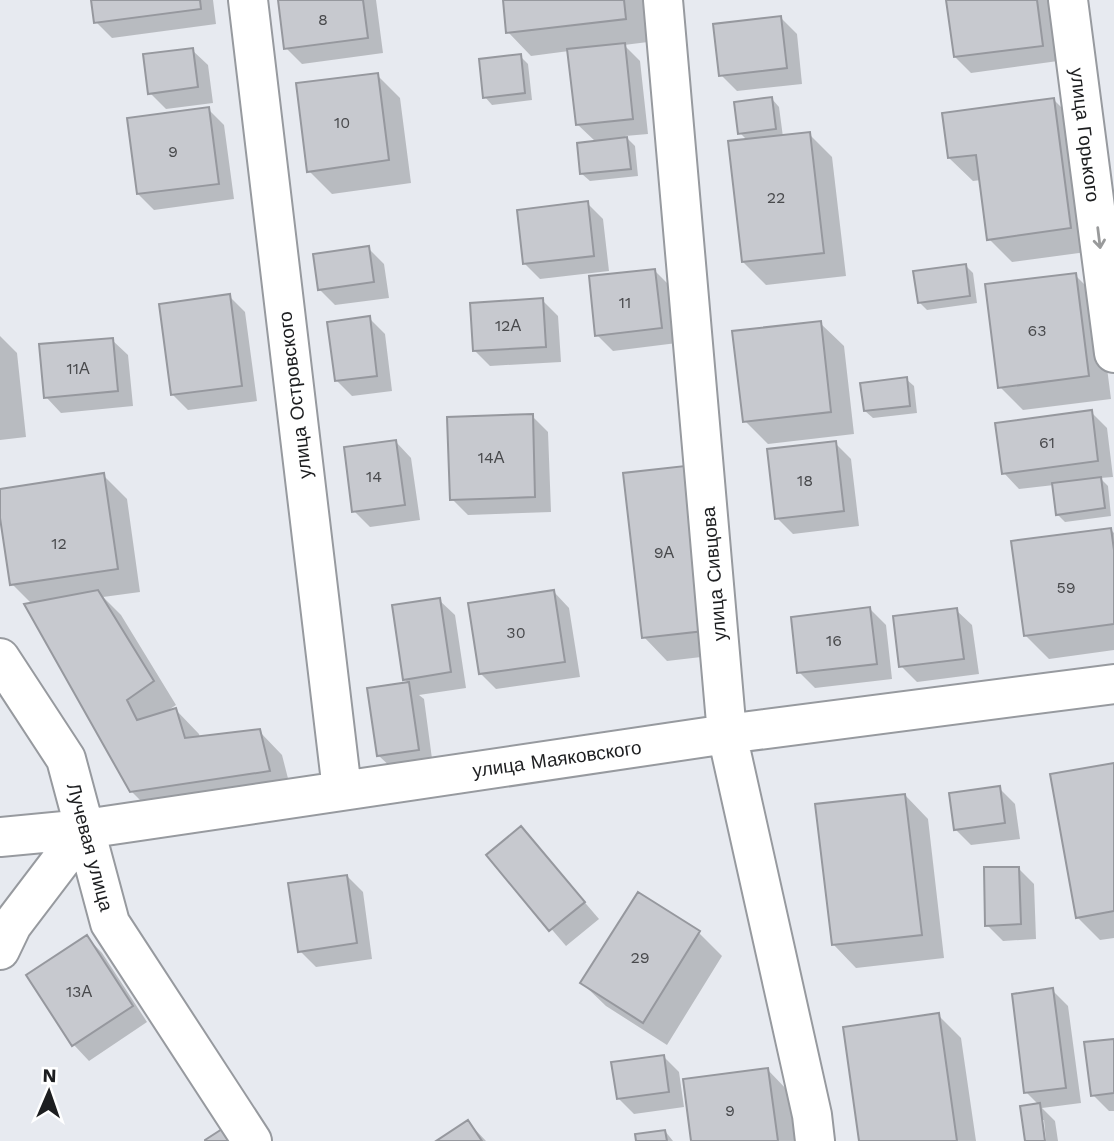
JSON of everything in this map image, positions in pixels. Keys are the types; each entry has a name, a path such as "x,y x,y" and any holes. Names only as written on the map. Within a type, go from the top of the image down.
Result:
{"street":[{"name":"улица Островского","path":"248,0 342,790"},
{"name":"улица Сивцова","path":"663,0 727,734 812,1115 815,1141"},
{"name":"улица Горького","path":"1068,0 1114,352"},
{"name":"Лучевая улица","path":"0,657 66,759 110,923 252,1141"},
{"name":"улица Маяковского","path":"0,837 85,829 727,734 1114,684"},
{"path":"0,950 12,925 85,829"}],"building":[{"path":"91,0 200,0 201,9 94,23"},
{"path":"278,0 363,0 368,38 284,49"},
{"path":"503,0 624,0 626,19 506,33"},
{"path":"946,0 1037,0 1043,46 954,57"},
{"path":"781,16 787,68 719,76 713,24"},
{"path":"625,43 633,119 576,125 567,49"},
{"path":"193,48 198,87 148,94 143,54"},
{"path":"521,54 525,93 483,98 479,59"},
{"path":"378,73 389,160 307,172 296,83"},
{"path":"772,97 776,129 738,134 734,102"},
{"path":"1054,98 1071,228 987,240 976,155 948,158 942,113"},
{"path":"209,107 219,184 137,194 127,118"},
{"path":"810,132 824,253 742,262 728,141"},
{"path":"627,137 631,169 580,174 577,143"},
{"path":"588,201 594,256 523,264 517,210"},
{"path":"369,246 374,282 318,290 313,254"},
{"path":"966,264 970,296 918,303 913,271"},
{"path":"655,269 662,328 595,336 589,276"},
{"path":"1076,273 1089,376 998,388 985,284"},
{"path":"230,294 242,386 171,395 159,304"},
{"path":"543,298 546,347 473,351 470,303"},
{"path":"370,316 377,376 335,381 327,322"},
{"path":"821,321 831,412 743,422 732,331"},
{"path":"113,338 118,391 44,398 39,344"},
{"path":"907,377 910,406 864,411 860,383"},
{"path":"1092,410 1098,461 1002,474 995,423"},
{"path":"533,414 535,497 450,500 447,417"},
{"path":"396,440 405,505 352,512 344,447"},
{"path":"836,441 844,511 775,519 767,449"},
{"path":"685,466 704,631 642,638 623,473"},
{"path":"104,473 118,569 10,585 0,518 0,489"},
{"path":"1101,477 1105,508 1056,515 1052,483"},
{"path":"1111,528 1114,550 1114,624 1024,636 1011,541"},
{"path":"98,590 154,681 127,700 137,720 176,708 185,738 260,729 270,771 130,792 24,604"},
{"path":"554,590 565,662 479,674 468,603"},
{"path":"440,598 451,672 403,680 392,605"},
{"path":"870,607 877,664 797,673 791,617"},
{"path":"957,608 964,659 899,667 893,616"},
{"path":"409,682 419,750 377,756 367,688"},
{"path":"1114,763 1114,911 1076,918 1050,774"},
{"path":"1000,786 1005,823 954,830 949,793"},
{"path":"905,794 922,935 832,945 815,804"},
{"path":"521,826 585,902 549,931 486,855"},
{"path":"984,867 1019,867 1021,924 985,926"},
{"path":"347,875 357,943 298,952 288,883"},
{"path":"638,892 700,931 643,1023 580,983"},
{"path":"87,935 133,1006 72,1046 26,975"},
{"path":"1053,988 1066,1088 1024,1093 1012,994"},
{"path":"939,1013 957,1141 859,1141 843,1027"},
{"path":"1114,1039 1114,1093 1091,1096 1084,1042"},
{"path":"664,1055 669,1092 617,1099 611,1062"},
{"path":"768,1068 778,1141 691,1141 683,1079"},
{"path":"1040,1103 1045,1141 1025,1141 1020,1106"},
{"path":"236,1120 250,1141 205,1141 205,1140"},
{"path":"468,1120 482,1141 436,1141"},
{"path":"665,1130 667,1141 636,1141 635,1134"}]}
